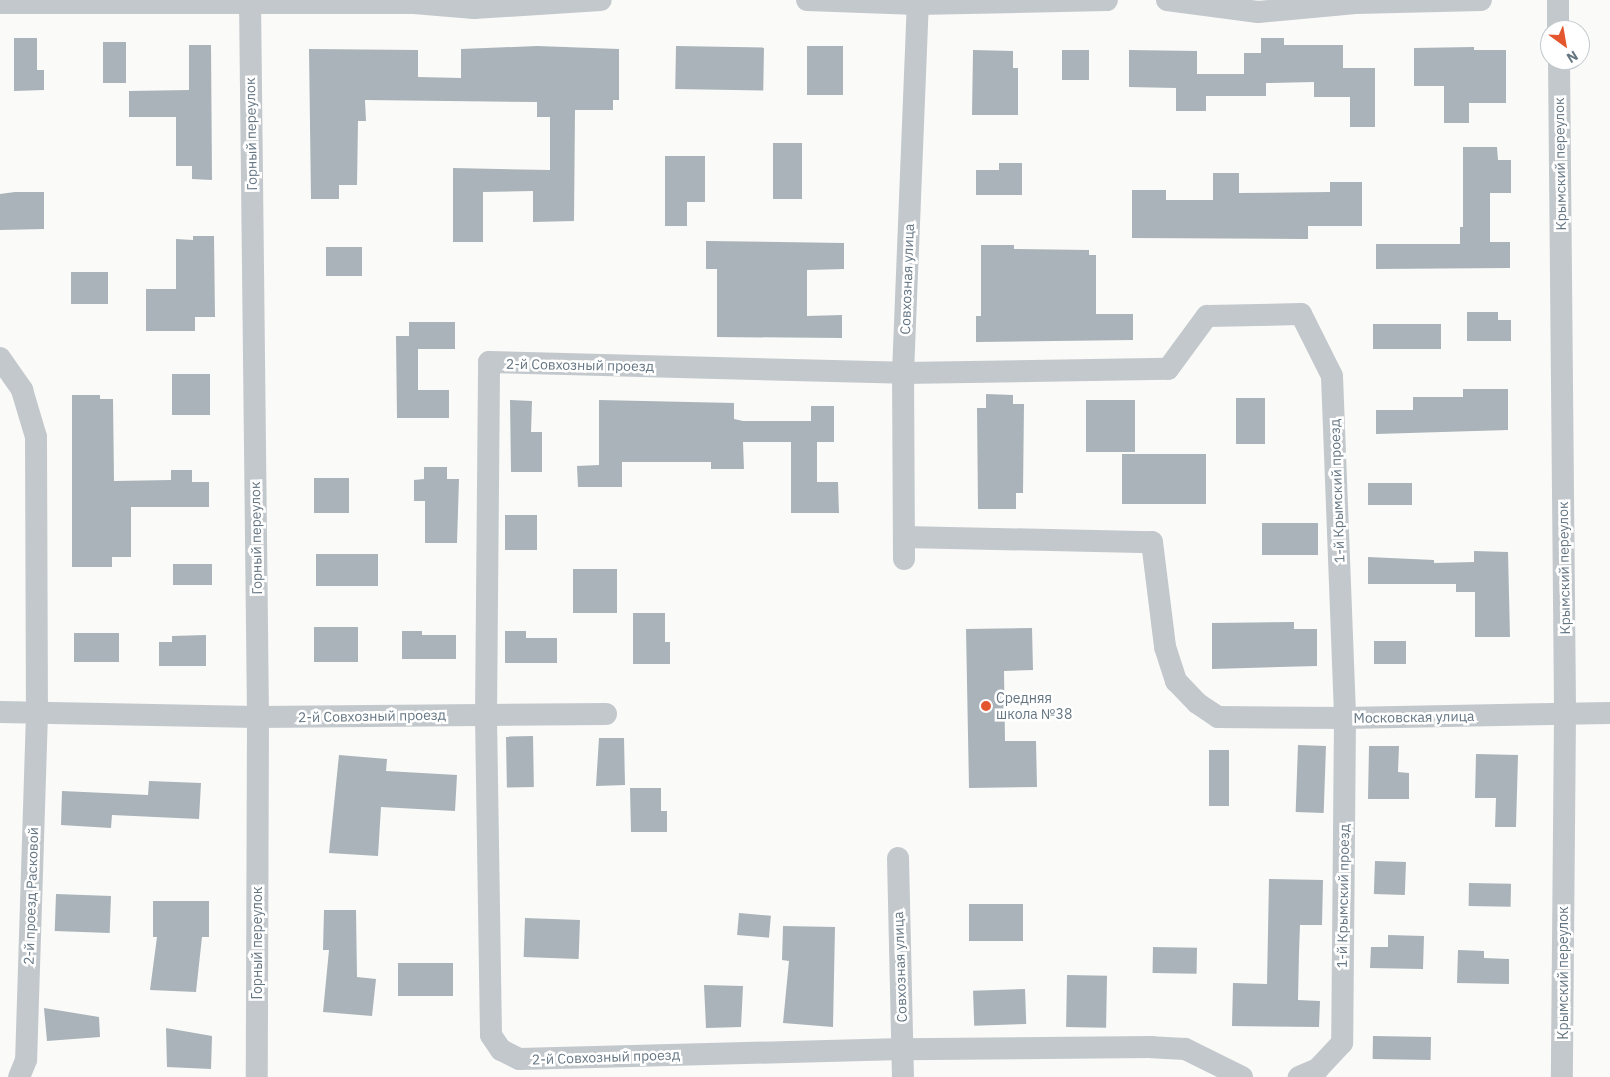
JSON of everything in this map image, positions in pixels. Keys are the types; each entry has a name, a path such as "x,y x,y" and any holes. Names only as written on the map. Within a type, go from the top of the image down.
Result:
{"street":[{"path":"0,3 250,1 414,3 474,8 601,0"},
{"path":"808,0 918,2 1107,0"},
{"path":"1167,0 1258,12 1356,3 1481,0"},
{"path":"1558,0 1558,20"},
{"name":"Горный переулок","path":"250,1 258,717 257,1077"},
{"name":"Совхозная улица","path":"918,2 904,373 904,548 1152,542 1165,647 1176,681 1197,703 1218,717"},
{"name":"Крымский переулок","path":"1558,70 1565,714 1562,1077"},
{"name":"1-й Крымский проезд","path":"904,373 1168,369 1207,316 1301,314 1332,376 1345,718 1342,1044 1318,1069 1299,1077"},
{"name":"2-й проезд Расковой","path":"0,358 22,390 36,437 37,713 26,1060 18,1077"},
{"name":"2-й Совхозный проезд","path":"902,1048 519,1059 501,1050 490,1035 486,715 489,362 904,373"},
{"path":"0,712 258,717"},
{"name":"Московская улица","path":"1218,717 1345,718 1610,713"},
{"name":"2-й Совхозный проезд","path":"258,717 606,714"},
{"name":"Совхозная улица","path":"898,858 903,1077"},
{"path":"902,1048 1185,1049 1242,1077"}],"building":[{"path":"14,38 37,38 37,70 44,70 44,90 14,91"},
{"path":"1261,38 1284,38 1284,45 1343,45 1343,68 1375,68 1375,127 1350,127 1350,97 1314,97 1314,82 1266,83 1266,96 1206,96 1206,111 1176,111 1176,88 1129,87 1129,50 1197,51 1197,74 1244,74 1244,53 1261,53"},
{"path":"103,42 126,42 126,83 103,83"},
{"path":"189,45 211,45 212,180 192,179 192,166 176,166 176,117 129,117 129,91 189,90"},
{"path":"537,46 619,49 619,100 613,100 613,110 575,110 574,221 533,222 533,191 483,192 483,242 453,242 453,168 550,170 550,117 537,117 537,102 365,100 366,121 358,121 357,185 339,185 339,199 311,199 309,49 418,50 418,77 461,78 461,49"},
{"path":"676,46 764,48 763,91 675,89"},
{"path":"807,46 843,46 843,95 807,95"},
{"path":"1474,47 1474,50 1506,50 1506,103 1469,103 1469,123 1444,123 1444,86 1414,86 1414,48"},
{"path":"973,50 1013,51 1013,68 1018,68 1018,115 972,115"},
{"path":"1062,50 1089,50 1089,80 1062,80"},
{"path":"773,143 802,143 802,199 773,199"},
{"path":"1463,147 1497,147 1498,160 1511,160 1511,193 1490,193 1490,242 1510,242 1510,268 1376,269 1376,244 1460,244 1460,227 1463,227"},
{"path":"665,156 705,156 705,202 687,202 687,226 665,226"},
{"path":"999,163 1022,163 1022,195 976,195 976,170 999,170"},
{"path":"1213,173 1239,173 1239,193 1330,192 1330,182 1362,182 1362,226 1308,226 1308,239 1132,238 1132,190 1166,190 1166,200 1213,200"},
{"path":"44,192 44,229 0,230 0,194"},
{"path":"193,236 214,236 215,317 195,317 195,331 146,331 146,289 176,289 176,239 193,240"},
{"path":"706,241 844,243 844,269 807,270 807,316 842,315 842,338 717,337 717,269 706,269"},
{"path":"981,245 1014,245 1014,249 1089,250 1089,255 1096,255 1096,314 1133,314 1133,340 976,342 976,316 981,316"},
{"path":"326,247 362,247 362,276 326,276"},
{"path":"71,272 108,272 108,304 71,304"},
{"path":"1467,312 1498,312 1498,320 1511,320 1511,341 1467,341"},
{"path":"409,322 455,322 455,349 418,349 418,390 449,390 449,418 397,418 396,336 409,336"},
{"path":"1373,324 1441,324 1441,349 1373,349"},
{"path":"172,374 210,374 210,415 172,415"},
{"path":"1463,389 1508,389 1508,430 1376,434 1376,410 1413,410 1413,397 1463,397"},
{"path":"986,394 1013,395 1013,404 1024,404 1023,493 1016,493 1016,509 978,509 977,408 986,408"},
{"path":"72,395 100,395 100,399 113,399 114,481 171,480 171,470 192,470 192,482 209,482 209,507 131,507 131,557 112,557 112,567 72,567"},
{"path":"1236,398 1265,398 1265,444 1236,444"},
{"path":"510,400 532,401 531,432 542,432 542,472 511,472"},
{"path":"599,400 734,403 734,419 743,421 811,421 811,406 834,406 834,442 817,442 817,482 838,482 839,513 791,513 791,442 743,442 744,469 711,469 711,462 622,462 622,487 578,487 577,466 599,465"},
{"path":"1086,400 1135,400 1135,452 1086,452"},
{"path":"1122,454 1206,454 1206,504 1122,504"},
{"path":"424,467 447,467 447,479 459,479 457,543 425,543 425,501 414,501 414,480 424,479"},
{"path":"314,478 349,478 349,513 314,513"},
{"path":"1368,483 1412,483 1412,505 1368,505"},
{"path":"505,515 537,515 537,550 505,550"},
{"path":"1262,523 1318,523 1318,555 1262,555"},
{"path":"1474,551 1508,552 1510,637 1475,637 1475,592 1456,592 1456,584 1368,584 1368,557 1434,560 1434,563 1474,562"},
{"path":"316,554 378,554 378,586 316,586"},
{"path":"173,564 212,564 212,585 173,585"},
{"path":"573,569 617,569 617,613 573,613"},
{"path":"633,613 665,613 665,642 670,642 670,664 633,664"},
{"path":"1294,622 1294,629 1317,629 1317,666 1212,669 1212,623"},
{"path":"314,627 358,627 358,662 314,662"},
{"name":"Средняя школа №38","path":"1032,628 1033,670 1004,671 1005,741 1036,741 1037,787 969,788 966,629"},
{"path":"402,631 422,631 422,635 456,635 456,659 402,659"},
{"path":"505,631 526,631 526,638 557,638 557,663 505,663"},
{"path":"74,633 119,633 119,662 74,662"},
{"path":"206,635 206,666 159,666 159,642 172,642 172,636"},
{"path":"1374,641 1406,641 1406,664 1374,664"},
{"path":"506,736 533,736 534,787 507,787"},
{"path":"599,738 624,738 625,785 596,786"},
{"path":"1298,745 1326,746 1324,813 1296,812"},
{"path":"1369,746 1399,746 1398,772 1409,773 1409,799 1368,799"},
{"path":"1209,750 1229,750 1229,806 1209,806"},
{"path":"1476,754 1518,755 1516,827 1495,827 1496,798 1475,798"},
{"path":"339,755 387,759 386,771 457,775 455,811 381,807 378,856 329,853"},
{"path":"149,781 201,783 199,819 112,815 111,828 61,825 62,791 148,795"},
{"path":"630,788 661,788 661,811 667,811 667,832 631,832"},
{"path":"1375,861 1406,862 1405,895 1374,894"},
{"path":"1269,879 1323,880 1322,925 1300,925 1299,952 1298,1000 1320,1001 1319,1027 1232,1026 1233,983 1267,984"},
{"path":"1469,883 1511,884 1511,907 1469,906"},
{"path":"56,894 111,896 110,933 55,931"},
{"path":"153,901 209,901 209,937 202,937 196,992 150,990 157,937 153,937"},
{"path":"969,904 1023,904 1023,941 969,941"},
{"path":"324,910 356,910 357,977 376,979 372,1016 323,1012 329,950 323,950"},
{"path":"739,913 771,916 769,938 737,935"},
{"path":"525,918 580,920 579,959 524,957"},
{"path":"783,926 835,927 833,1027 783,1023 789,961 782,960"},
{"path":"1388,935 1424,936 1423,969 1370,968 1371,947 1388,947"},
{"path":"1153,947 1197,948 1197,974 1153,973"},
{"path":"1458,950 1484,951 1484,958 1509,959 1509,984 1457,983"},
{"path":"398,963 453,963 453,996 398,996"},
{"path":"1067,975 1107,976 1106,1028 1066,1027"},
{"path":"704,985 743,986 741,1027 706,1028"},
{"path":"1025,989 1026,1024 974,1026 973,991"},
{"path":"44,1008 99,1017 100,1037 47,1041"},
{"path":"166,1028 212,1036 211,1069 167,1067"},
{"path":"1373,1036 1431,1037 1431,1060 1373,1059"}],"place":[{"name":"Средняя школа №38","path":"986,706"}]}
